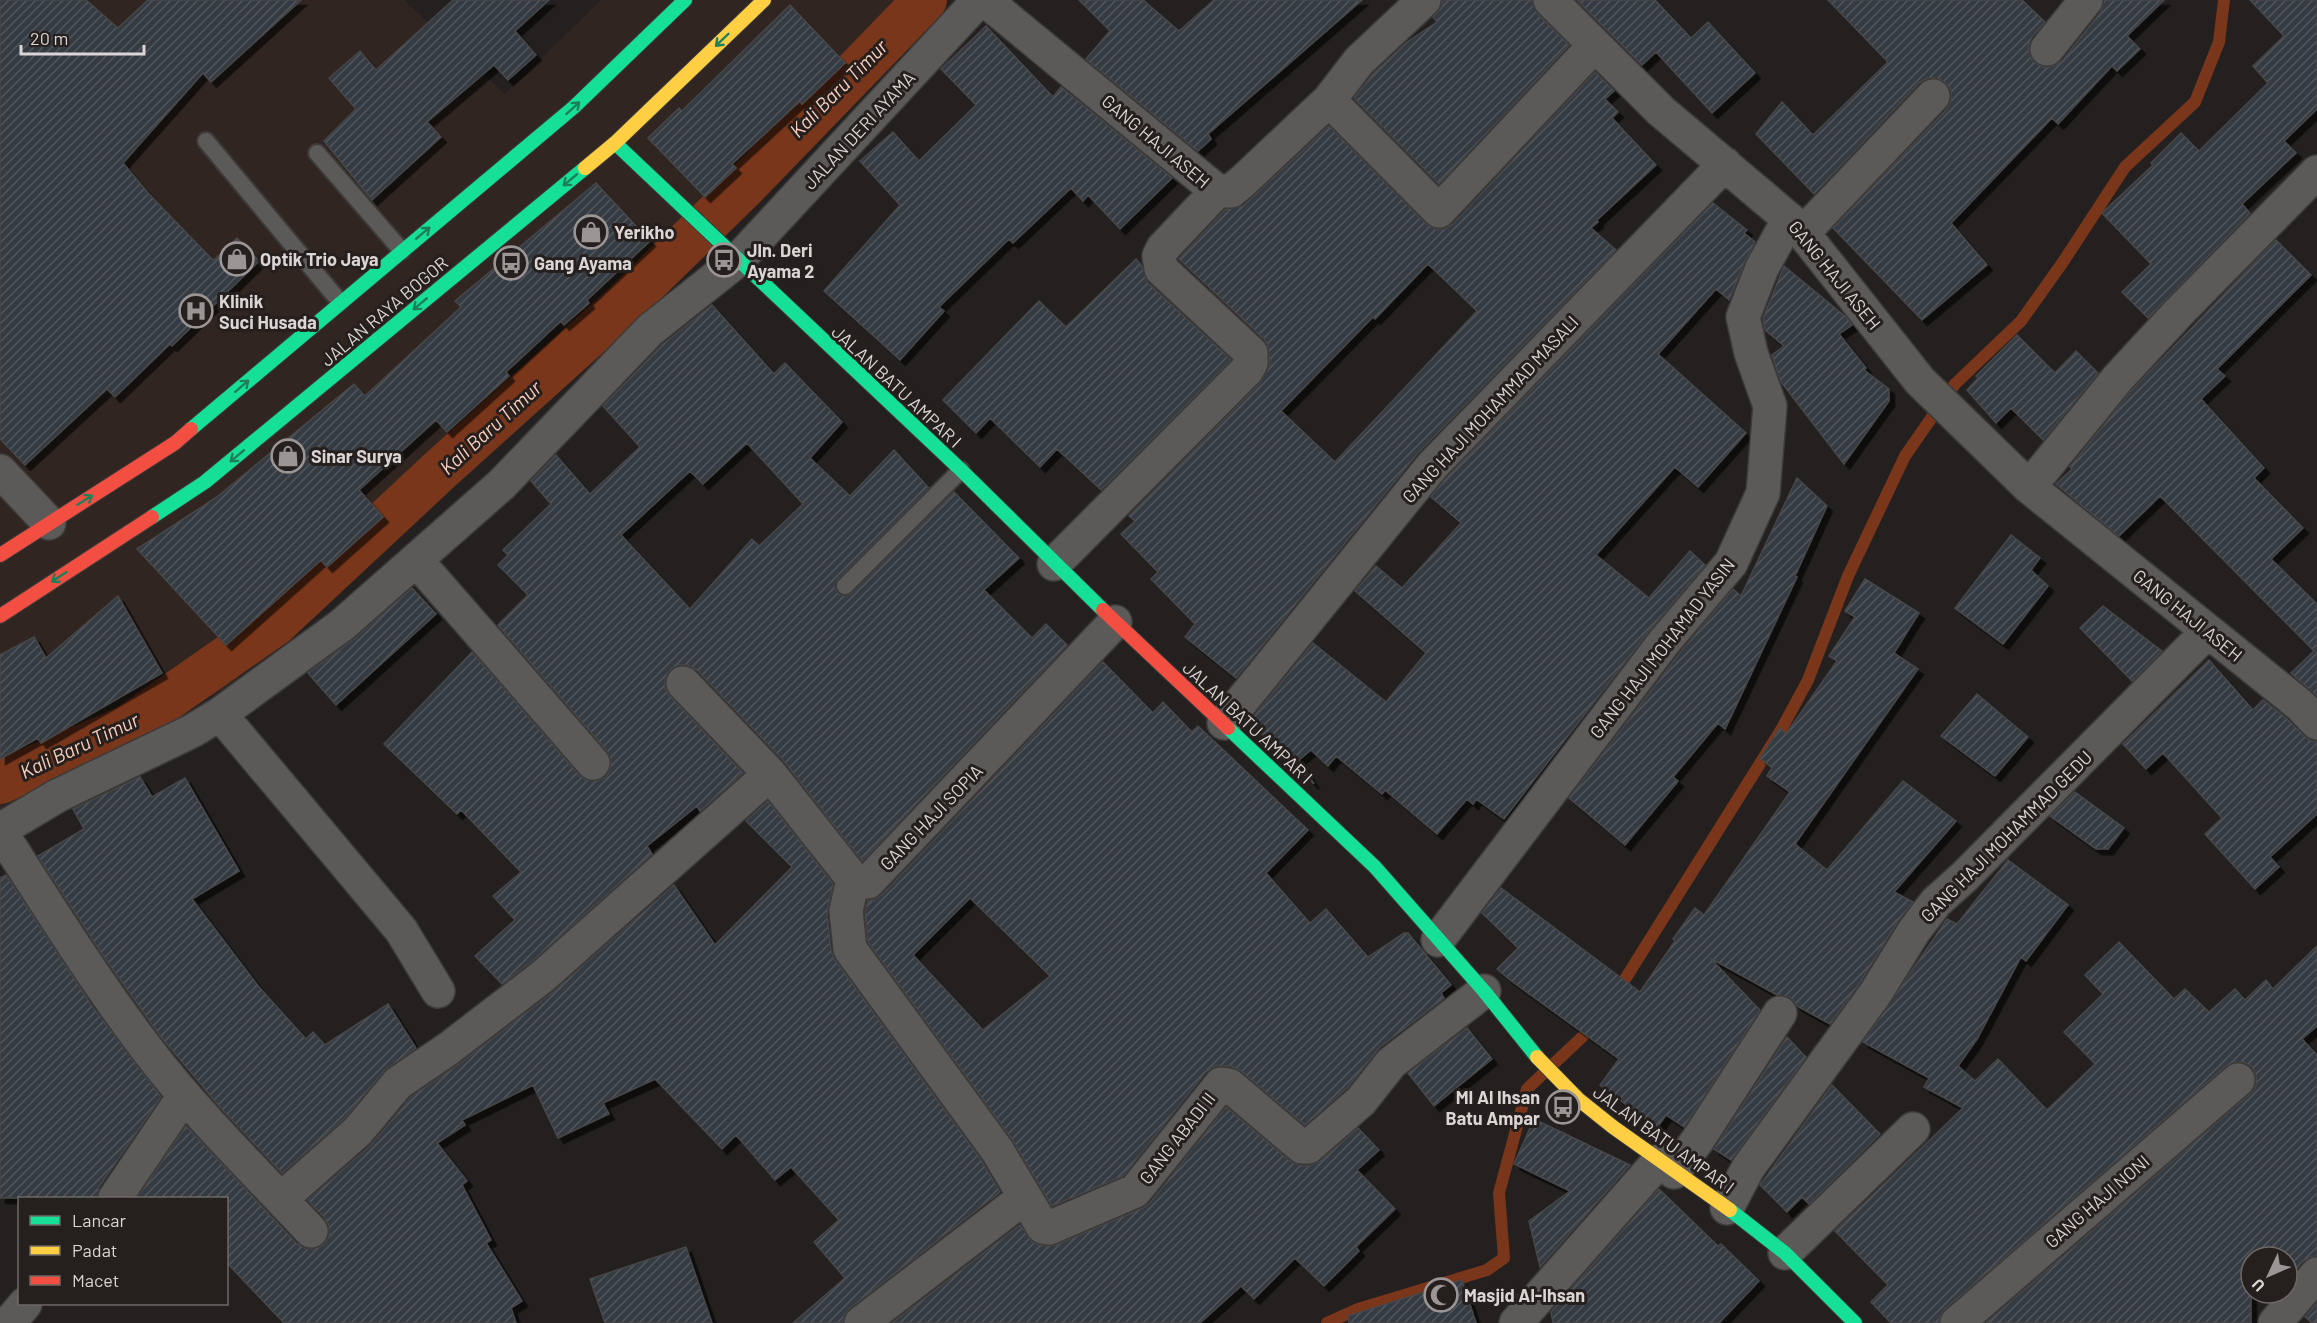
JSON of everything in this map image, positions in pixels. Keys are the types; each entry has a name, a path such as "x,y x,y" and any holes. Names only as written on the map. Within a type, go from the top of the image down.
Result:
{"main road":[{"name":"JALAN RAYA BOGOR","path":"0,555 175,443 574,107 685,0"},
{"name":"JALAN RAYA BOGOR","path":"0,616 205,482 615,143 764,0"},
{"name":"JALAN BATU AMPAR I","path":"615,143 961,470 1054,564 1375,867 1484,992 1528,1049 1578,1100 1785,1253 1855,1323"}],"street":[{"name":"JALAN DERI AYAMA","path":"0,830 57,796 192,731 342,625 502,484 650,330 734,256 979,0"},
{"name":"GANG HAJI ASEH","path":"985,0 1217,191 1231,191 1242,182 1329,100 1359,61 1424,0"},
{"name":"GANG HAJI ASEH","path":"1550,0 1661,111 1796,226 1920,381 2029,487 2300,705 2317,723"},
{"path":"2047,49 2086,0"},
{"path":"1329,100 1439,211 1596,45"},
{"name":"GANG HAJI MOHAMAD YASIN","path":"1438,940 1664,642 1731,562 1763,493 1770,406 1751,353 1743,317 1762,268 1796,226 1933,96"},
{"name":"GANG HAJI MOHAMMAD MASALI","path":"1224,723 1432,466 1725,164"},
{"path":"2029,487 2118,378 2317,172"},
{"path":"1054,564 1247,370 1251,363 1251,353 1161,269 1159,256 1163,248 1217,191"},
{"path":"0,471 50,523"},
{"path":"417,561 593,763"},
{"name":"GANG HAJI SOPIA","path":"854,879 868,882 1115,622"},
{"name":"GANG HAJI MOHAMMAD GEDU","path":"1727,1208 1748,1168 1875,994 1914,931 1936,902 1964,878 2208,631"},
{"path":"683,683 770,774 854,879 846,911 850,949 997,1150 1025,1197 861,1323"},
{"path":"219,714 401,930 438,991"},
{"path":"281,1199 358,1131 399,1083 448,1049 542,977 770,774"},
{"path":"0,830 115,1005 146,1048 184,1096 311,1231"},
{"name":"GANG ABADI II","path":"1025,1197 1043,1227 1046,1228 1135,1191 1221,1084 1229,1085 1302,1147 1308,1147 1360,1101 1391,1063 1484,992"},
{"path":"1516,1323 1667,1166 1697,1141 1779,1013"},
{"name":"GANG HAJI NONI","path":"1957,1323 2238,1080"},
{"path":"116,1197 166,1126 184,1096"},
{"path":"1785,1253 1912,1129"},
{"path":"2275,1323 2317,1275"},
{"path":"9,1323 24,1305"}],"lane":[{"path":"206,141 340,302"},
{"path":"317,153 402,251"},
{"path":"845,586 961,470"}],"shaded area":[{"path":"0,0 404,0 505,94 601,0 920,0 726,231 228,687 0,809"}],"building":[{"path":"0,0 86,0 118,28 148,0 301,0 211,82 203,73 123,163 149,194 212,259 214,260 237,238 259,261 172,346 170,344 115,397 107,389 25,465 0,439"},
{"path":"453,0 549,0 515,31 536,55 508,80 494,65 427,122 441,137 372,200 324,141 356,109 329,78 360,51 376,70"},
{"path":"1079,0 1143,0 1179,31 1214,0 1362,0 1208,134 1211,139 1198,151 1086,59 1110,31"},
{"path":"1442,0 1532,0 1537,13 1569,45 1439,184 1354,98 1373,74 1407,42 1437,22 1433,17 1442,6"},
{"path":"1577,0 1655,0 1691,38 1708,22 1755,73 1712,113 1656,52 1642,65"},
{"path":"1828,0 2022,0 2045,22 2032,37 2028,47 2035,63 2045,68 2062,61 2101,12 2104,0 2164,0 2127,36 2140,49 2117,71 2112,66 2058,124 2052,118 1951,223 1987,265 1922,320 1833,228 1947,109 1951,100 1951,90 1946,83 1937,78 1927,78 1919,83 1814,194 1756,134 1782,102 1813,135 1888,62"},
{"path":"2250,0 2317,0 2317,109 2284,141 2296,153 2242,204 2250,213 2148,318 2122,292 2151,264 2102,213 2153,165 2151,163 2181,133 2199,151 2268,83 2253,66 2284,36"},
{"path":"790,5 845,63 802,104 800,101 732,164 736,168 705,197 648,138 679,108 682,111"},
{"path":"986,26 1053,97 1061,87 1172,178 1120,229 1088,195 1083,201 1071,188 1013,243 1009,239 939,307 944,311 900,360 824,291 900,205 860,161 893,132 919,161 976,105 941,69"},
{"path":"1595,72 1614,91 1605,99 1618,112 1612,118 1656,165 1591,228 1616,250 1417,454 1236,678 1185,637 1195,624 1151,579 1158,572 1121,534 1135,521 1129,516 1260,383 1270,364 1268,346 1264,339 1179,259 1225,210 1243,206 1329,126 1426,224 1435,229 1445,229 1453,224","holes":["1428,264 1477,311 1335,462 1281,411"]},
{"path":"596,183 650,241 587,300 589,303 564,325 561,321 506,372 509,376 447,432 436,420 359,490 383,517 327,567 321,560 226,645 137,549 217,497 354,384 365,396 461,307 455,301"},
{"path":"1713,203 1747,230 1744,233 1755,242 1729,300 1716,289 1658,354 1746,433 1698,487 1675,467 1596,555 1649,598 1690,551 1705,565 1649,631 1504,819 1476,799 1473,804 1467,799 1437,834 1385,790 1382,794 1336,756 1328,766 1311,750 1299,760 1314,784 1249,722 1313,643 1386,702 1426,653 1355,591 1376,566 1402,588 1461,523 1431,497 1446,478"},
{"path":"2276,240 2311,275 2217,369 2225,376 2201,399 2264,468 2254,478 2303,528 2271,559 2317,604 2317,696 2291,673 2314,651 2160,496 2119,536 2056,484 2072,469 2070,467 2132,390"},
{"path":"1136,259 1148,283 1231,360 1101,490 1057,449 1040,467 990,418 976,433 943,400 1039,301 1066,327"},
{"path":"1784,266 1846,317 1852,325 1839,334 1866,368 1864,370 1889,389 1889,401 1844,464 1781,382 1772,355 1784,346 1765,330 1763,318"},
{"path":"712,305 774,374 785,363 842,422 810,458 850,496 894,450 929,488 838,579 835,588 838,594 847,596 852,593 954,492 1019,558 984,590 1032,638 1046,624 1067,645 862,861 784,761 697,670 688,665 678,665 671,669 665,678 665,688 669,695 743,773 700,811 697,806 647,846 652,854 530,963 502,984 475,956 515,920 493,896 521,872 461,810 457,814 384,744 472,652 579,775 586,780 596,781 606,777 610,770 611,760 607,751 498,625 528,595 498,565 508,555 503,550 551,504 531,481 556,455 590,494 640,447 603,406 663,344","holes":["747,443 803,504 759,546 752,539 690,609 621,535 690,471 703,484"]},
{"path":"2017,335 2055,373 2076,351 2098,373 2043,440 2011,408 1996,423 1967,390 1978,378 1976,376"},
{"path":"1797,478 1827,506 1795,576 1797,577 1725,729 1718,723 1673,777 1678,781 1625,845 1569,798 1679,654 1733,589 1741,596"},
{"path":"2011,535 2040,558 2031,570 2048,586 2003,644 1955,608"},
{"path":"1865,579 1919,613 1894,653 1918,669 1795,844 1827,870 1903,781 1956,821 1894,892 1913,902 1830,1024 1797,1006 1790,997 1777,995 1710,958 1760,1010 1684,1127 1666,1115 1657,1128 1600,1085 1619,1059 1497,969 1518,948 1482,913 1501,888 1640,992 1695,908 1704,915 1790,792 1767,776 1772,768 1760,758 1780,728 1786,734 1837,661 1829,656 1855,617 1845,611"},
{"path":"412,588 436,614 336,705 308,673 354,639"},
{"path":"118,596 162,673 41,743 38,738 0,759 0,655 34,637 46,658"},
{"path":"2103,606 2162,651 2132,681 2080,628"},
{"path":"2209,660 2253,710 2263,700 2304,736 2311,741 2317,741 2317,814 2270,857 2279,867 2255,889 2205,834 2222,818 2163,753 2146,769 2123,744"},
{"path":"1103,662 1153,713 1163,702 1192,732 1198,726 1308,830 1266,873 1310,923 1326,909 1368,957 1404,933 1408,933 1451,985 1441,993 1444,998 1379,1048 1347,1088 1305,1125 1241,1071 1231,1066 1215,1066 1206,1072 1123,1176 1052,1206 1012,1139 868,942 865,912 868,900 874,900 882,895","holes":["970,898 1050,976 983,1030 913,955"]},
{"path":"1977,694 2028,737 1995,776 1941,736"},
{"path":"140,777 152,797 185,778 239,871 192,899 259,987 306,1039 313,1032 325,1045 388,1004 416,1048 384,1071 345,1118 282,1173 219,1106 161,1037 104,957 38,856 84,829 73,809"},
{"path":"2075,792 2124,828 2108,849 2096,849 2050,816"},
{"path":"768,801 833,884 827,913 831,951 835,960 981,1160 1000,1192 850,1308 844,1315 843,1323 793,1323 845,1278 814,1242 839,1220 791,1167 775,1180 736,1135 722,1149 655,1079 603,1103 609,1114 558,1138 533,1085 462,1120 465,1125 437,1143 467,1181 462,1185 491,1240 486,1243 522,1301 511,1308 516,1323 284,1323 228,1264 228,1197 138,1197 186,1126 297,1244 306,1249 315,1249 323,1245 329,1237 329,1226 325,1218 308,1200 371,1145 411,1097 459,1064 553,992 674,885 715,945 792,867 746,821"},
{"path":"2008,860 2068,905 2026,961 2021,957 1977,1039 1958,1066 1975,1081 1998,1059 2047,1110 2095,1064 2064,1032 2103,994 2085,975 2119,942 2174,999 2185,989 2209,1012 2235,989 2245,1000 2266,980 2273,989 2317,946 2317,1026 2302,1039 2317,1055 2317,1256 2310,1257 2299,1266 2299,1245 2239,1245 2239,1305 2251,1305 2251,1323 1986,1323 2250,1094 2256,1086 2256,1076 2252,1067 2244,1062 2235,1062 2226,1066 1945,1309 1940,1316 1939,1323 1891,1323 1871,1302 1888,1285 1835,1231 1963,1108 1924,1087 1929,1078 1863,1042 1947,919 1957,924"},
{"path":"6,875 92,1006 161,1097 99,1187 97,1197 0,1198 0,878"},
{"path":"1467,1028 1492,1059 1434,1106 1408,1073"},
{"path":"1787,1037 1806,1057 1731,1160 1714,1149"},
{"path":"1832,1085 1880,1134 1809,1204 1802,1197 1787,1212 1760,1185"},
{"path":"1226,1107 1290,1161 1301,1166 1309,1166 1320,1161 1358,1128 1379,1150 1357,1170 1395,1209 1356,1247 1359,1251 1324,1286 1295,1258 1254,1299 1241,1286 1200,1323 892,1323 1020,1225 1033,1243 1046,1246 1056,1245 1143,1208 1150,1203"},
{"path":"1534,1119 1630,1165 1540,1267 1529,1221 1570,1191 1514,1164"},
{"path":"1659,1189 1718,1246 1721,1244 1759,1281 1719,1323 1553,1323 1551,1312"},
{"path":"686,1247 712,1323 605,1323 590,1279"},
{"name":"Masjid Al-Ihsan","path":"1462,1280 1476,1323 1349,1323 1348,1316"},
{"path":"2317,1303 2317,1323 2312,1323 2305,1317"}],"waterway":[{"name":"Kali Baru Timur","path":"0,782 127,727 275,624 440,470 621,307 745,186 925,0"},
{"path":"1617,992 1781,730 1808,680 1848,576 1905,456 1955,384 2021,321 2125,167 2195,102 2219,42 2224,0"},
{"path":"1327,1323 1358,1309 1487,1270 1504,1258 1499,1193 1527,1089 1596,1024"}],"traffic: fast":[{"path":"191,429 574,107 685,0"},
{"path":"615,143 961,470 1103,610"},
{"path":"152,517 205,482 585,168"},
{"path":"1228,728 1375,867 1484,991 1537,1057"},
{"path":"1730,1210 1785,1253 1855,1323"}],"traffic: slow":[{"path":"585,168 615,143 764,0"},
{"path":"1537,1057 1578,1099 1613,1127 1730,1210"}],"traffic: jam":[{"path":"0,555 175,443 191,429"},
{"path":"0,616 152,517"},
{"path":"1103,610 1228,728"}],"place":[{"name":"Yerikho","path":"591,232"},
{"name":"Optik Trio Jaya","path":"237,259"},
{"name":"Jln. Deri Ayama 2","path":"724,260"},
{"name":"Gang Ayama","path":"511,263"},
{"name":"Klinik Suci Husada","path":"196,311"},
{"name":"Sinar Surya","path":"288,456"},
{"name":"MI Al Ihsan Batu Ampar","path":"1563,1107"},
{"name":"Masjid Al-Ihsan","path":"1441,1295"}]}
